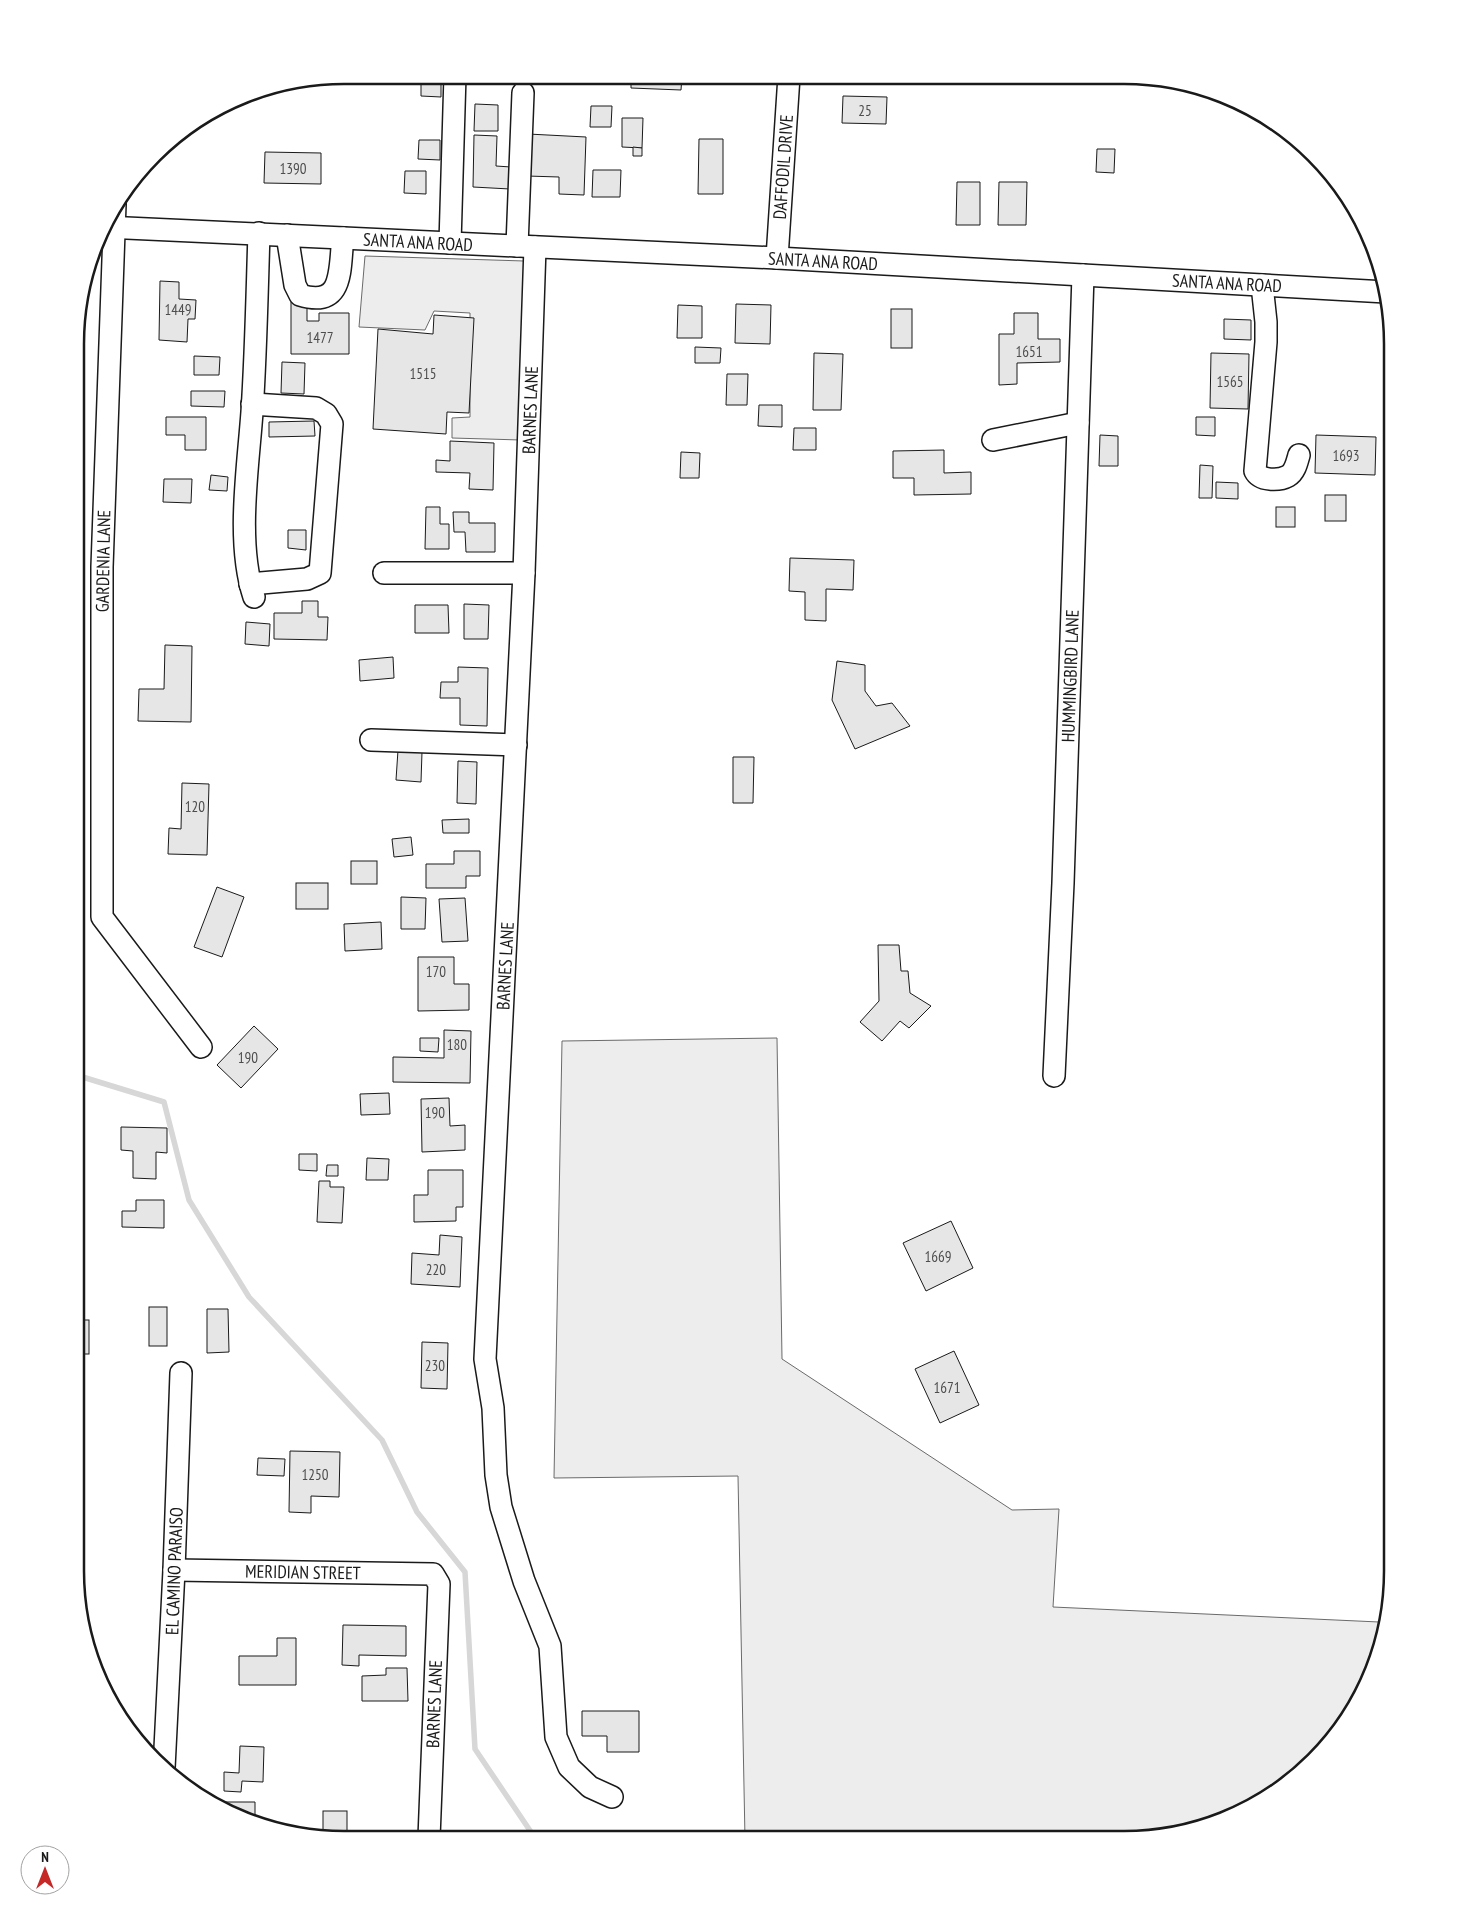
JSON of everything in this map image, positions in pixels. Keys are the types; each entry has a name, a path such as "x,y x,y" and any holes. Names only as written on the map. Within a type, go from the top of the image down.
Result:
{"street":[{"path":"450,244 455,84"},
{"name":"DAFFODIL DRIVE","path":"777,258 788,84"},
{"name":"BARNES LANE","path":"523,93 526,246 524,573 485,1359 493,1408 496,1475 501,1507 524,1580 550,1646 556,1737 569,1767 590,1787 612,1797"},
{"name":"SANTA ANA ROAD","path":"112,228 259,233 450,244 777,258 1379,292"},
{"name":"GARDENIA LANE","path":"110,231 102,567 102,917 201,1047"},
{"path":"252,404 316,408 326,414 332,424 320,573 307,579 252,590 247,565 245,523 259,233"},
{"path":"287,235 295,285 300,295 318,298 328,295 337,286 344,238"},
{"name":"HUMMINGBIRD LANE","path":"1054,1076 1063,883 1083,275"},
{"path":"1262,285 1266,342 1255,471 1257,475 1266,479 1288,476 1295,468 1299,455"},
{"path":"993,440 1078,423"},
{"path":"384,573 524,573"},
{"path":"371,740 516,745"},
{"name":"EL CAMINO PARAISO","path":"164,1759 181,1373"},
{"name":"MERIDIAN STREET","path":"174,1570 431,1575"},
{"name":"BARNES LANE","path":"429,1831 439,1584 433,1574 431,1575"}],"shaded area":[{"path":"365,256 524,261 521,440 452,438 452,418 470,417 470,313 434,311 425,330 359,327"},
{"path":"777,1038 782,1359 1012,1510 1059,1509 1053,1607 1379,1622 1370,1655 1357,1686 1340,1716 1320,1743 1282,1778 1239,1804 1208,1817 1158,1829 1141,1831 745,1831 738,1476 554,1478 562,1041"}],"building":[{"path":"421,84 441,84 441,97 421,96"},
{"path":"631,84 681,84 681,90 631,88"},
{"path":"843,96 887,97 886,124 842,123"},
{"path":"475,104 498,105 498,131 474,131"},
{"path":"591,106 612,106 611,127 590,127"},
{"path":"622,118 643,118 642,148 622,147"},
{"path":"528,134 586,137 584,195 559,194 559,177 527,176"},
{"path":"474,135 497,136 496,166 511,167 510,189 473,187"},
{"path":"699,139 723,139 723,194 698,194"},
{"path":"419,140 440,140 440,160 418,159"},
{"path":"633,147 642,148 642,156 633,156"},
{"path":"1097,149 1115,149 1114,173 1096,172"},
{"path":"265,152 321,153 321,184 264,183"},
{"path":"593,170 621,170 620,197 592,197"},
{"path":"405,171 426,171 426,194 404,193"},
{"path":"957,182 980,182 980,225 956,225"},
{"path":"999,182 1027,182 1026,225 998,225"},
{"path":"160,281 179,282 179,299 196,300 195,319 188,319 187,342 159,340"},
{"path":"291,302 307,302 307,321 319,321 319,313 349,313 349,354 291,354"},
{"path":"736,304 771,305 770,344 735,343"},
{"path":"678,305 702,306 702,338 677,338"},
{"path":"891,309 912,309 912,348 891,348"},
{"path":"1014,313 1038,313 1038,339 1060,339 1060,362 1017,363 1017,384 999,385 999,334 1014,334"},
{"path":"434,315 474,318 469,413 447,412 446,434 373,429 378,329 433,334"},
{"path":"1224,319 1251,320 1251,340 1224,339"},
{"path":"695,347 721,348 720,363 695,363"},
{"path":"814,353 843,354 841,410 813,410"},
{"path":"1211,353 1249,354 1248,409 1210,408"},
{"path":"194,356 220,357 219,375 194,375"},
{"path":"282,362 305,363 304,394 281,393"},
{"path":"727,374 748,374 747,405 726,405"},
{"path":"191,391 225,391 224,407 191,406"},
{"path":"759,405 782,405 782,427 758,426"},
{"path":"166,417 206,417 206,450 185,450 185,435 166,435"},
{"path":"1196,417 1215,417 1215,436 1196,435"},
{"path":"314,421 315,436 269,437 269,422"},
{"path":"794,428 816,428 816,450 793,450"},
{"path":"1100,435 1118,436 1118,466 1099,466"},
{"path":"1316,435 1376,437 1375,475 1315,473"},
{"path":"450,441 494,443 493,490 469,489 470,473 436,472 436,460 450,461"},
{"path":"944,450 944,473 971,472 971,494 914,495 914,478 893,478 893,451"},
{"path":"681,452 700,453 699,478 680,478"},
{"path":"1200,465 1213,466 1212,498 1199,498"},
{"path":"211,475 228,477 227,491 209,490"},
{"path":"164,479 192,479 191,503 163,502"},
{"path":"1216,482 1238,483 1238,499 1216,498"},
{"path":"1325,495 1346,495 1346,521 1325,521"},
{"path":"426,507 440,507 440,524 449,524 449,549 425,549"},
{"path":"1276,507 1295,507 1295,527 1276,527"},
{"path":"453,512 469,512 469,523 495,523 495,552 466,552 465,532 454,532"},
{"path":"288,530 306,530 306,550 288,548"},
{"path":"790,558 854,560 853,590 826,589 826,621 805,620 805,592 789,591"},
{"path":"302,601 318,601 318,617 328,617 327,640 274,639 274,613 302,613"},
{"path":"464,604 489,605 488,639 464,639"},
{"path":"415,605 448,605 449,633 415,633"},
{"path":"246,622 270,624 269,646 245,644"},
{"path":"165,645 192,646 191,722 138,721 139,689 164,689"},
{"path":"393,657 394,678 360,681 359,660"},
{"path":"837,661 865,665 865,691 876,706 892,703 910,726 855,749 832,700"},
{"path":"458,667 488,668 487,726 460,725 460,698 440,698 441,682 458,682"},
{"path":"398,750 422,752 421,782 396,780"},
{"path":"733,757 754,757 753,803 733,803"},
{"path":"458,761 477,762 476,804 457,803"},
{"path":"182,783 209,784 207,855 168,854 169,828 181,829"},
{"path":"469,819 469,833 443,833 442,820"},
{"path":"411,837 413,855 394,857 392,839"},
{"path":"454,851 480,851 480,876 466,876 466,888 426,888 426,864 454,864"},
{"path":"351,861 377,861 377,884 351,884"},
{"path":"296,883 328,883 328,909 296,909"},
{"path":"217,887 244,897 222,957 194,947"},
{"path":"401,897 426,898 425,929 401,929"},
{"path":"465,898 468,941 442,942 439,899"},
{"path":"381,922 382,949 345,951 344,924"},
{"path":"878,945 899,945 901,971 908,971 910,993 931,1006 909,1028 900,1021 882,1041 860,1022 879,1001"},
{"path":"418,957 454,957 454,984 469,984 469,1010 418,1011"},
{"path":"254,1026 278,1049 241,1088 217,1065"},
{"path":"444,1030 471,1031 470,1083 393,1082 393,1057 444,1058"},
{"path":"420,1038 439,1038 438,1052 420,1051"},
{"path":"389,1093 390,1114 361,1115 360,1094"},
{"path":"449,1098 450,1126 465,1125 465,1150 422,1152 421,1099"},
{"path":"121,1127 167,1128 167,1153 156,1152 156,1179 133,1178 133,1151 121,1150"},
{"path":"299,1154 317,1154 317,1171 299,1170"},
{"path":"367,1158 389,1159 388,1180 366,1180"},
{"path":"327,1165 338,1165 338,1176 326,1176"},
{"path":"428,1170 463,1170 463,1207 456,1207 456,1221 414,1222 414,1195 428,1195"},
{"path":"319,1181 330,1181 330,1187 344,1187 342,1223 317,1222"},
{"path":"136,1200 164,1200 164,1228 122,1227 122,1211 136,1211"},
{"path":"951,1221 973,1268 926,1291 903,1243"},
{"path":"440,1235 462,1237 460,1287 411,1284 412,1253 439,1255"},
{"path":"149,1307 167,1307 167,1346 149,1346"},
{"path":"207,1309 228,1309 229,1352 207,1353"},
{"path":"84,1320 89,1320 89,1354 84,1354"},
{"path":"422,1342 448,1343 447,1389 421,1388"},
{"path":"954,1351 979,1405 940,1423 915,1369"},
{"path":"290,1451 340,1452 339,1497 311,1496 311,1513 289,1512"},
{"path":"258,1458 285,1459 284,1476 257,1475"},
{"path":"343,1625 406,1626 406,1656 359,1655 359,1666 342,1665"},
{"path":"277,1638 296,1638 296,1685 239,1685 239,1656 277,1656"},
{"path":"386,1668 407,1668 408,1701 362,1701 362,1676 386,1675"},
{"path":"582,1711 639,1711 639,1752 607,1752 607,1736 582,1736"},
{"path":"240,1746 264,1747 263,1782 242,1781 241,1792 224,1791 224,1772 239,1773"},
{"path":"225,1802 255,1802 255,1815"},
{"path":"323,1811 347,1811 347,1831 323,1831"}],"waterway":[{"path":"84,1077 164,1102 189,1200 249,1297 382,1440 417,1512 465,1572 475,1749 530,1831"}]}
